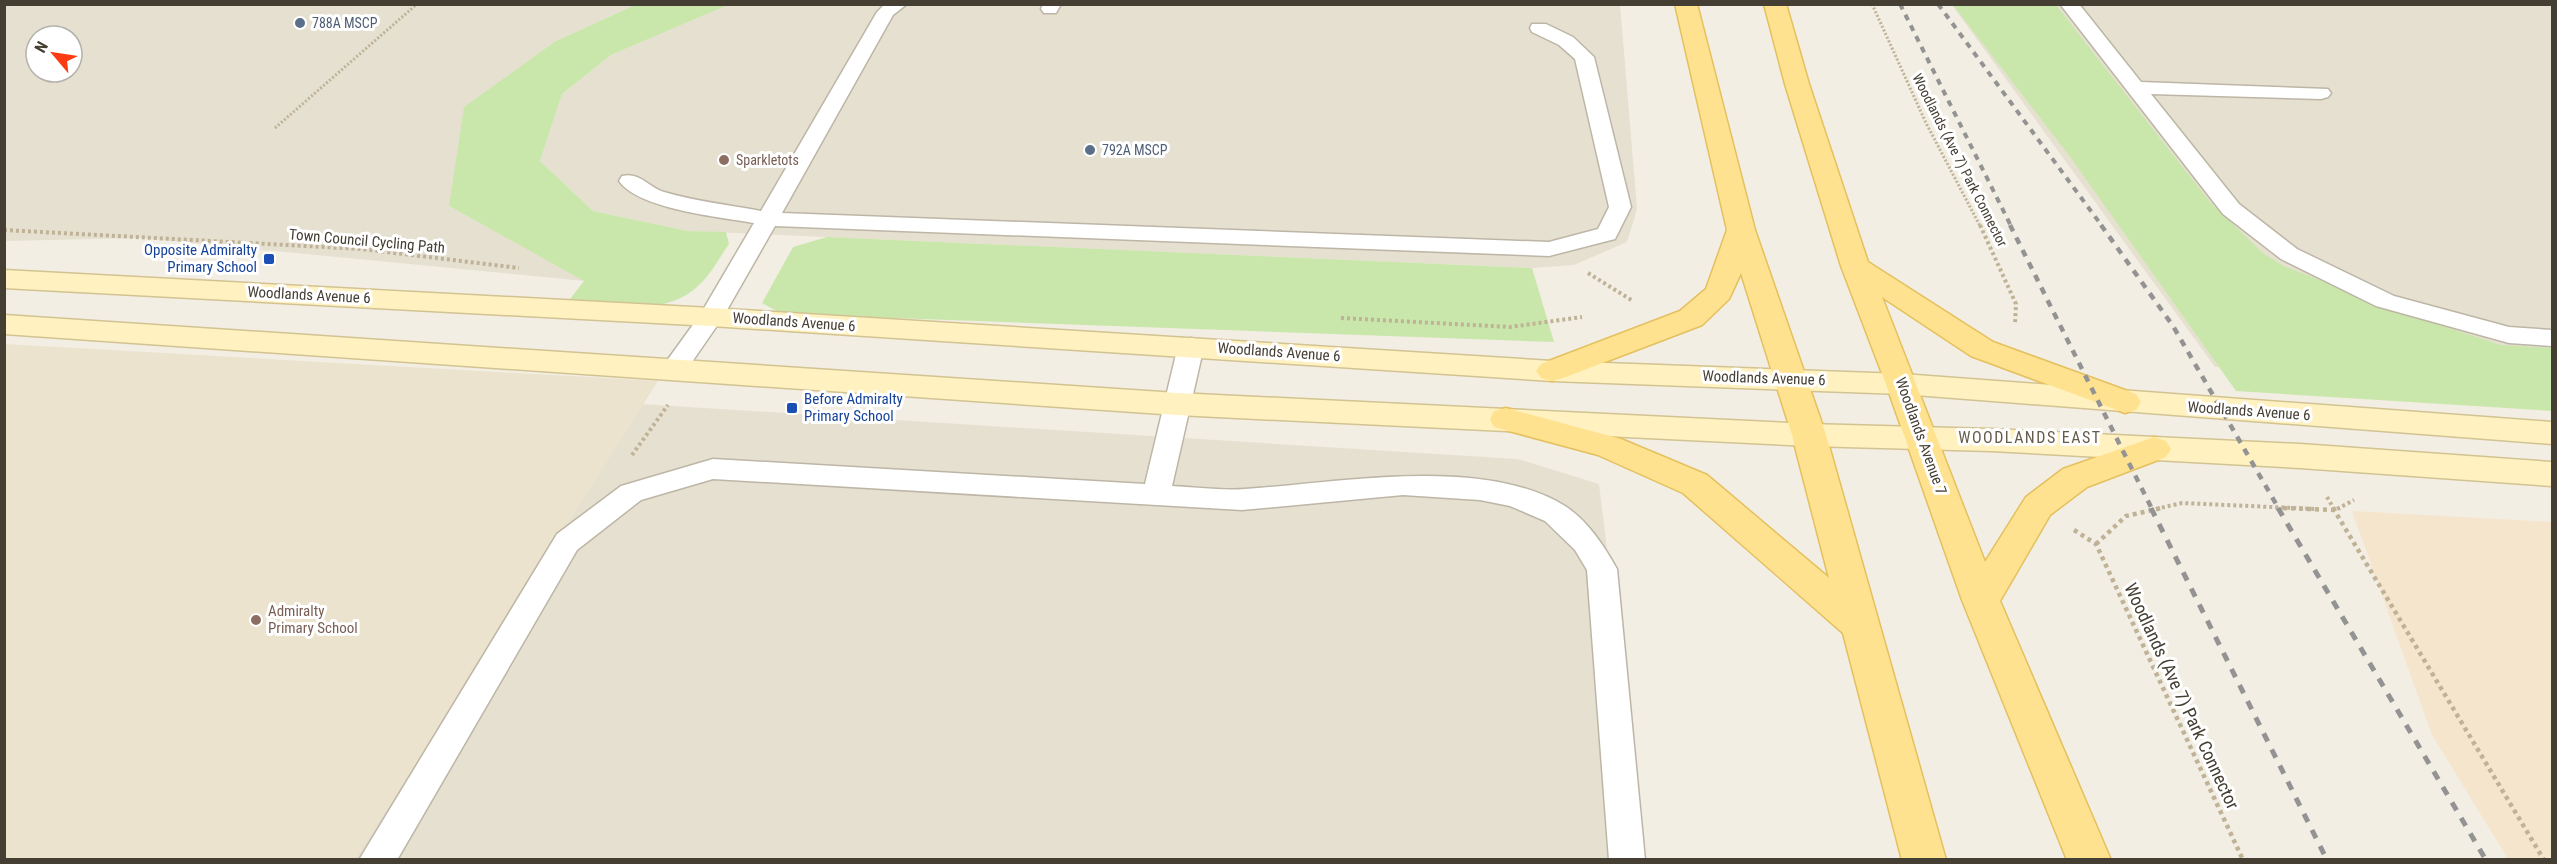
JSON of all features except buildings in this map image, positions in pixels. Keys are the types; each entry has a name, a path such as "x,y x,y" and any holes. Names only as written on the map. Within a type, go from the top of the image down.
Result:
{"main road":[{"path":"1686,4 1741,230 1809,435 1924,860"},
{"name":"Woodlands Avenue 7","path":"1775,4 1797,84 1855,266 1902,384 1981,600 2089,860"},
{"path":"1552,371 1691,318 1719,293 1741,230"},
{"path":"1855,266 1982,349 2125,402"},
{"path":"1506,419 1609,447 1695,484 1860,626"},
{"path":"1981,600 2038,506 2075,478 2154,449"}],"street":[{"name":"Woodlands Avenue 6","path":"4,279 711,316 1552,371 1902,384 2553,433"},
{"path":"4,324 1177,404 2300,456 2553,474"}],"lane":[{"path":"674,369 711,316 886,12 898,4"},
{"path":"2069,4 2230,209 2289,255 2385,300 2510,335 2553,338"},
{"path":"630,181 655,197 767,219 1549,249 1607,234 1620,207 1584,57 1566,41 1539,28"},
{"path":"2135,88 2321,93"},
{"path":"1156,496 1191,346"},
{"path":"377,860 567,542 631,493 713,469 1242,500 1403,485 1480,490 1516,497 1555,514 1585,542 1602,569 1627,860"}],"path":[{"path":"275,128 417,4"},
{"name":"Woodlands (Ave 7) Park Connector","path":"1872,4 1926,123 1991,246 2016,304 2015,328"},
{"name":"Town Council Cycling Path","path":"4,230 362,249 524,269"},
{"path":"1549,249 1641,306"},
{"path":"2300,456 2335,510 2544,860"},
{"path":"2335,510 2363,495"},
{"name":"Woodlands (Ave 7) Park Connector","path":"2243,860 2096,543 2126,516 2182,503 2335,510"}],"shaded area":[{"path":"1620,4 1637,209 1627,242 1574,265 1532,268 688,231 593,211 540,161 562,94 611,55 728,5"},
{"path":"4,5 635,5 556,41 449,206 585,281 141,238 5,241"},
{"path":"1952,5 2552,5 2552,386 2215,367"},
{"name":"Admiralty Primary School","path":"4,344 658,381 355,859 5,859"},
{"path":"609,402 1518,459 1599,484 1645,859 308,860"},
{"path":"2352,511 2552,522 2552,859 2508,859 2432,735"}],"green space":[{"path":"635,5 728,5 611,55 562,94 540,161 593,211 688,231 726,232 729,244 699,285 686,295 670,302 636,307 567,303 584,281 449,206 464,107 556,41"},
{"path":"1953,5 2056,5 2210,202 2264,254 2284,266 2409,315 2501,345 2552,348 2552,411 2236,391 2071,158"},
{"path":"827,237 1532,268 1554,342 782,314 762,303 793,247"}],"railway":[{"path":"1900,4 2011,226"},
{"path":"1938,4 2102,226"},
{"path":"2010,225 2152,509"},
{"path":"2101,225 2173,326 2279,509"},
{"path":"2151,508 2327,860"},
{"path":"2278,508 2486,860"}],"place":[{"name":"788A MSCP","path":"300,23"},
{"name":"792A MSCP","path":"1090,150"},
{"name":"Sparkletots","path":"724,160"},
{"name":"Opposite Admiralty Primary School","path":"269,259"},
{"name":"Before Admiralty Primary School","path":"792,408"},
{"name":"Admiralty Primary School","path":"256,620"}],"district":[{"name":"WOODLANDS EAST","path":"2030,437"}]}
